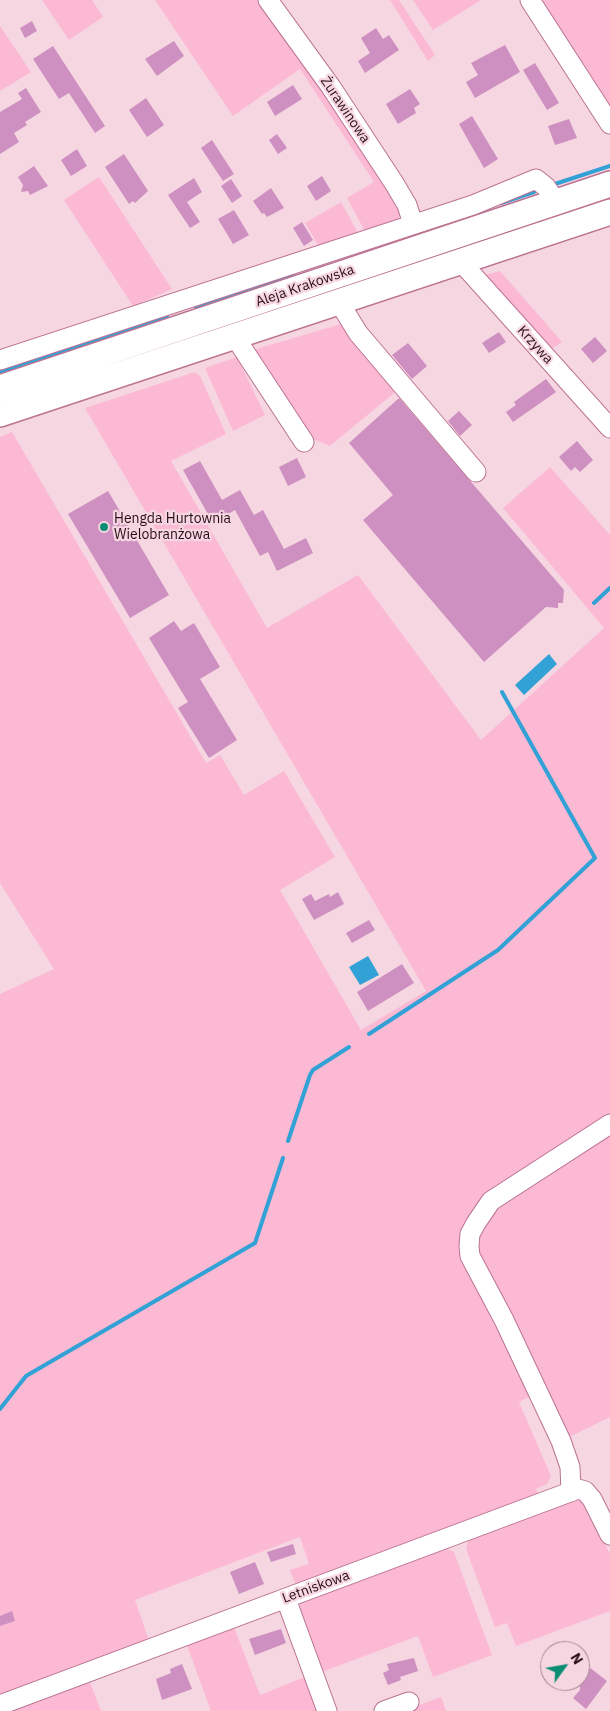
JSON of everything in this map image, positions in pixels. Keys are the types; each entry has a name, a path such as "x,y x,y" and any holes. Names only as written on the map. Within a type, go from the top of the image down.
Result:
{"main road":[{"name":"Aleja Krakowska","path":"0,388 610,184"},
{"name":"Aleja Krakowska","path":"0,414 610,212"}],"street":[{"name":"Żurawinowa","path":"268,0 331,87 394,183 406,205 413,224"},
{"path":"530,0 610,124"},
{"path":"0,360 175,301 473,205 536,179 546,187 556,202"},
{"name":"Krzywa","path":"462,262 610,428"},
{"path":"175,301 185,326"},
{"path":"339,302 358,333 476,472"},
{"path":"235,337 304,442"},
{"path":"602,1129 491,1201 470,1234 469,1246 470,1256 504,1320 561,1442 570,1467 571,1492 584,1491 592,1499 610,1535"},
{"name":"Letniskowa","path":"0,1705 571,1492"},
{"path":"286,1598 327,1711"},
{"path":"384,1711 409,1702"}],"shaded area":[{"path":"42,0 92,0 103,17 69,40"},
{"path":"155,0 264,0 400,208 398,222 366,233 347,198 374,182 300,69 233,116"},
{"path":"390,0 399,0 435,55 428,61"},
{"path":"413,0 481,0 433,30"},
{"path":"540,0 610,0 610,109"},
{"path":"0,26 31,72 0,91"},
{"path":"99,177 172,289 133,306 64,200"},
{"path":"341,202 359,235 318,245 305,223"},
{"path":"500,271 562,342 550,350 485,275"},
{"path":"344,323 399,389 330,446 311,438 253,350"},
{"path":"237,357 265,415 233,431 205,368"},
{"path":"195,372 200,376 226,434 171,461 267,628 358,575 481,740 604,628 503,508 550,467 610,535 610,1115 482,1198 474,1207 465,1226 532,1395 519,1402 551,1476 547,1484 536,1489 540,1499 297,1589 290,1570 309,1564 300,1537 135,1600 150,1644 0,1699 0,994 54,969 0,883 0,437 12,432 206,763 220,755 244,795 284,771 335,857 280,890 361,1030 426,991 85,408"},
{"path":"610,1132 610,1417 567,1438 481,1258 478,1244 484,1223 496,1209"},
{"path":"579,1493 610,1554 610,1611 516,1646 507,1623 495,1627 466,1549 469,1539"},
{"path":"445,1548 454,1552 492,1655 433,1677 418,1636 322,1672 299,1608 303,1598"},
{"path":"232,1622 260,1695 307,1676 321,1711 211,1711 185,1640"},
{"path":"88,1677 101,1711 0,1711"},
{"path":"441,1697 446,1711 403,1711"}],"water":[{"path":"549,654 557,664 524,695 515,685"},
{"path":"368,956 379,975 360,985 349,967"}],"building":[{"path":"32,21 37,31 25,38 20,28"},
{"path":"376,28 383,39 389,35 399,50 365,73 358,61 370,53 361,38"},
{"path":"174,41 184,56 157,76 145,59"},
{"path":"505,45 520,72 475,98 466,82 478,75 471,63"},
{"path":"53,46 105,126 95,133 69,93 59,99 33,59"},
{"path":"535,63 559,103 547,110 523,70"},
{"path":"293,85 302,99 275,116 267,102"},
{"path":"26,88 41,112 25,122 27,125 14,133 19,142 0,154 0,112 22,99 18,93"},
{"path":"410,89 420,104 414,108 416,113 398,124 386,104"},
{"path":"146,98 164,125 147,137 129,110"},
{"path":"472,116 498,159 484,168 459,124"},
{"path":"569,119 577,138 555,145 548,126"},
{"path":"277,134 287,148 278,154 269,140"},
{"path":"212,140 234,174 223,181 201,148"},
{"path":"77,149 87,166 71,176 61,160"},
{"path":"124,154 148,191 135,203 133,201 129,204 105,167"},
{"path":"34,166 48,186 30,195 28,191 21,192 23,185 18,177"},
{"path":"322,176 331,191 316,201 307,186"},
{"path":"194,178 202,192 187,202 200,222 190,228 168,195"},
{"path":"231,179 242,196 232,203 221,186"},
{"path":"271,188 284,208 267,217 264,213 262,214 253,201"},
{"path":"234,210 249,235 233,244 218,219"},
{"path":"302,222 313,240 304,246 293,228"},
{"path":"499,332 506,342 489,353 482,343"},
{"path":"595,337 607,351 593,363 581,349"},
{"path":"408,343 427,366 412,379 392,355"},
{"path":"546,379 556,392 513,422 506,412 516,405 514,402"},
{"path":"399,398 564,590 563,603 558,603 558,608 546,607 484,662 363,520 393,495 349,443"},
{"path":"459,411 472,425 460,436 448,421"},
{"path":"577,441 593,460 580,472 575,467 571,471 559,457"},
{"path":"297,458 306,477 288,486 279,467"},
{"path":"200,461 222,500 240,490 254,515 263,510 284,549 306,538 313,553 277,571 268,552 260,556 235,510 213,523 183,470"},
{"path":"108,491 169,595 130,618 68,514"},
{"path":"174,621 181,631 194,623 220,667 200,679 237,740 209,758 178,708 188,702 149,638"},
{"path":"338,892 344,904 314,920 302,899 311,894 315,901 329,894 330,897"},
{"path":"369,920 375,930 352,943 346,933"},
{"path":"402,964 414,983 368,1011 357,992"},
{"path":"293,1544 296,1554 271,1562 267,1552"},
{"path":"255,1562 264,1584 239,1594 230,1572"},
{"path":"12,1611 15,1621 0,1626 0,1616"},
{"path":"281,1629 286,1643 255,1655 249,1639"},
{"path":"414,1658 418,1671 400,1677 401,1680 388,1685 383,1673 389,1670 387,1664"},
{"path":"182,1664 192,1689 162,1700 156,1679 171,1673 170,1669"},
{"path":"590,1668 607,1681 586,1709 573,1698 579,1691 590,1691"}],"waterway":[{"path":"555,184 610,166"},
{"path":"501,203 534,192"},
{"path":"196,307 293,274"},
{"path":"0,372 167,316"},
{"path":"594,603 610,588"},
{"path":"369,1034 498,950 595,858 502,692"},
{"path":"288,1141 313,1070 349,1047"},
{"path":"0,1409 26,1376 255,1243 283,1158"}],"place":[{"name":"Hengda Hurtownia Wielobranżowa","path":"104,527"}]}
